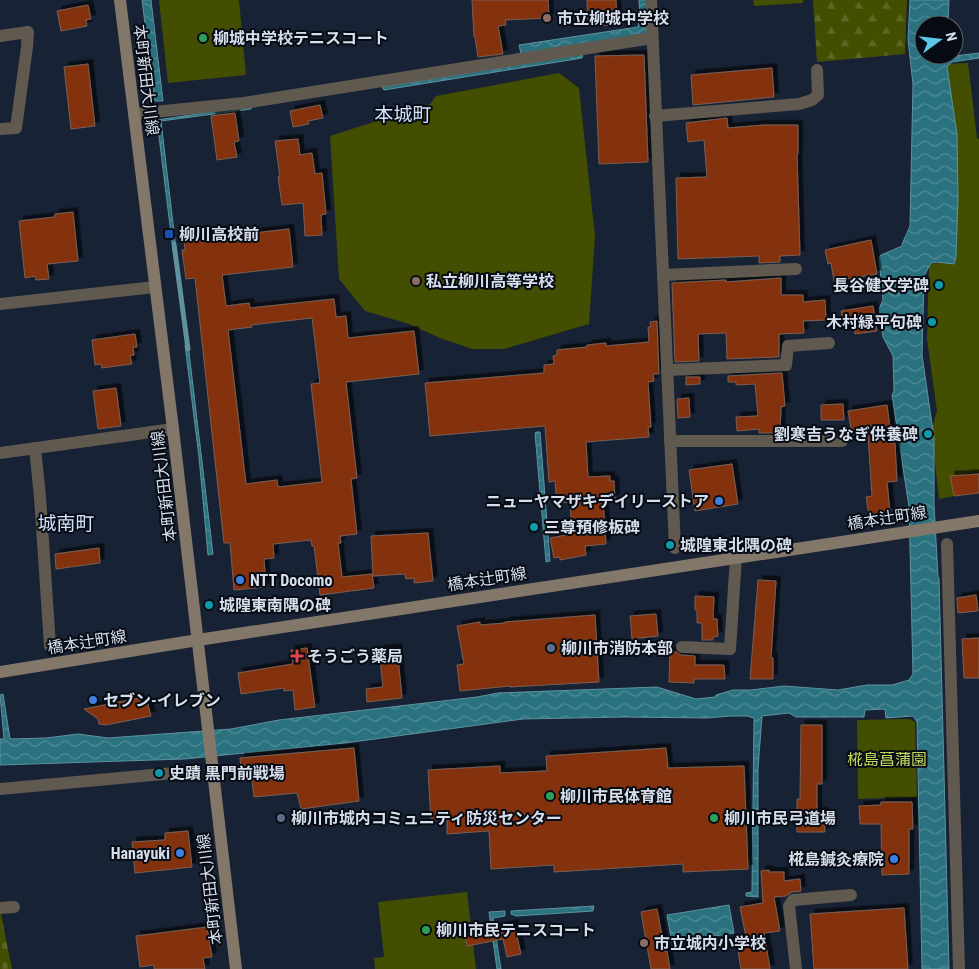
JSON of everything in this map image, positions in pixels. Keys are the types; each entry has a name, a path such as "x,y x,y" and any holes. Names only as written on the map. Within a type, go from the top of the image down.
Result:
{"main road":[{"name":"本町新田大川線","path":"120,0 173,429 236,969"},
{"name":"橋本辻町線","path":"0,672 979,520"}],"street":[{"path":"651,0 675,548"},
{"path":"0,36 28,32 16,128 0,129"},
{"path":"134,114 244,103 652,38"},
{"path":"655,116 799,104 812,100 818,95 817,70"},
{"path":"663,275 796,269"},
{"path":"0,304 155,287"},
{"path":"667,370 786,366 788,346 829,343"},
{"path":"0,453 173,429"},
{"path":"670,441 842,440"},
{"path":"35,448 50,646"},
{"path":"947,544 959,969"},
{"path":"682,647 730,650 736,557"},
{"path":"0,789 196,771"},
{"path":"796,969 789,906 793,900 851,895"},
{"path":"0,908 14,907"}],"green space":[{"name":"柳城中学校テニスコート","path":"159,0 239,0 246,75 168,83"},
{"path":"753,0 803,0 803,3 754,6"},
{"path":"813,0 907,0 905,54 817,62"},
{"path":"964,63 968,63 977,138 979,139 979,472 951,476 954,496 939,499 933,446 921,426 933,425 937,411 927,339 929,265 941,262 954,263 944,65 964,65"},
{"path":"559,73 579,88 595,236 589,324 504,349 472,349 440,338 409,324 365,311 339,279 330,136 430,104 436,96"},
{"name":"椛島菖蒲園","path":"910,719 915,722 917,797 858,799 857,720"},
{"name":"柳川市民テニスコート","path":"467,892 476,969 375,969 374,958 384,957 378,902"},
{"path":"1,914 12,969 0,969"}],"water":[{"path":"142,0 151,0 163,101 155,101"},
{"path":"639,0 646,0 647,34 521,54 519,45 638,27 640,17"},
{"path":"910,0 949,0 948,15 914,15 914,65 949,65 947,67 957,134 958,199 956,257 954,264 931,263 924,276 922,355 934,438 934,504 939,578 949,969 922,969 917,722 913,716 886,718 885,709 865,710 864,717 796,717 789,713 762,716 758,769 758,897 746,896 746,893 752,892 754,718 747,716 523,719 345,743 184,759 0,765 0,739 4,739 0,695 3,694 10,739 46,738 78,734 108,738 231,729 279,720 498,693 657,687 696,699 715,697 716,695 733,690 784,686 838,690 867,685 892,685 909,680 913,674 909,507 892,395 894,391 893,356 883,337 879,309 883,300 879,258 881,255 902,246 910,226 913,84 908,40"},
{"path":"979,53 979,58 964,60 964,55"},
{"path":"583,54 582,58 384,90 382,87"},
{"path":"251,106 251,109 161,121 176,249 173,250 157,120"},
{"path":"188,344 213,554 208,555 199,457 185,345"},
{"path":"540,432 550,561 546,562 535,433"},
{"path":"729,905 734,933 672,943 667,915"},
{"path":"594,906 593,911 516,916 511,914 511,911"},
{"path":"505,911 505,916 493,918 501,969 497,969 489,912"}],"building":[{"path":"472,0 548,0 549,18 505,20 506,25 498,26 503,54 478,57 474,37"},
{"path":"587,0 616,0 617,25 588,26"},
{"path":"88,5 91,19 86,20 87,26 61,31 57,11"},
{"path":"644,55 648,162 599,164 595,56"},
{"path":"88,64 95,126 71,129 64,67"},
{"path":"772,68 774,97 693,105 691,75"},
{"path":"320,105 323,118 308,121 309,124 293,127 290,111"},
{"path":"235,113 239,141 234,142 237,157 217,160 211,116"},
{"path":"727,118 728,128 798,125 800,255 780,256 780,262 759,263 759,256 678,259 676,178 707,177 704,140 688,142 686,123"},
{"path":"298,139 300,155 312,153 315,174 322,173 326,214 321,215 322,235 305,236 303,203 282,205 275,141"},
{"path":"73,212 78,261 47,264 49,279 36,280 35,276 25,278 19,221 55,217 55,214"},
{"path":"289,229 293,267 222,275 226,306 249,303 250,308 334,299 336,317 346,316 348,338 414,331 419,374 346,382 357,478 351,479 357,534 340,536 341,543 338,543 342,577 372,574 374,588 320,595 314,546 312,546 311,540 273,544 274,558 264,559 266,587 234,590 230,543 224,543 195,278 186,279 182,250 185,250 184,241","holes":["312,318 320,383 311,384 322,482 278,487 277,480 246,484 228,330 252,327 251,325"]},
{"path":"871,240 877,274 834,281 831,263 828,264 825,250"},
{"path":"781,278 781,295 803,295 803,302 825,300 826,320 803,321 804,333 779,334 779,357 727,359 726,333 698,334 699,361 675,362 672,283"},
{"path":"873,306 877,331 855,334 854,325 844,326 841,311"},
{"path":"657,321 659,374 653,374 654,381 648,382 651,427 648,427 649,437 586,442 588,477 610,476 610,481 614,481 615,499 603,500 606,544 585,546 586,555 560,560 560,557 554,558 550,538 572,534 570,502 557,503 555,481 549,482 545,426 430,436 425,383 544,373 544,365 554,364 553,356 557,355 557,350 606,343 606,346 649,342 648,327 651,327 650,322"},
{"path":"135,334 137,347 133,347 134,355 130,356 132,364 102,368 101,364 95,365 92,340"},
{"path":"782,373 785,406 781,407 780,433 759,433 759,429 737,431 736,417 758,416 755,384 736,385 736,382 728,382 728,376"},
{"path":"686,377 700,377 700,384 686,385"},
{"path":"116,388 121,426 98,429 93,391"},
{"path":"689,398 690,417 678,418 677,399"},
{"path":"843,404 844,420 821,420 821,405"},
{"path":"887,405 892,444 895,443 897,481 887,482 890,512 869,515 866,497 872,496 868,435 862,436 862,433 852,435 848,411"},
{"path":"732,464 738,504 695,511 689,470"},
{"path":"979,474 979,493 954,496 950,476"},
{"path":"428,533 433,581 414,583 414,578 406,579 405,574 373,576 371,536"},
{"path":"99,548 100,563 56,569 55,554"},
{"path":"758,580 776,581 771,658 773,658 773,679 750,679"},
{"path":"976,595 978,611 958,613 957,598"},
{"path":"695,596 714,597 713,619 717,619 718,636 713,637 713,640 702,640 702,623 697,623"},
{"path":"656,614 658,636 632,639 630,616"},
{"path":"595,615 599,682 510,686 460,691 457,665 464,664 457,626 480,622 480,625"},
{"path":"979,638 979,678 964,678 962,639"},
{"path":"307,648 315,707 295,710 293,690 284,691 284,688 241,694 238,673 293,664 291,650"},
{"path":"397,648 402,698 367,702 366,689 383,687 379,650"},
{"path":"670,651 681,655 695,656 695,665 724,665 725,679 694,679 694,683 669,682"},
{"path":"139,698 140,702 147,701 151,716 106,725 99,724 98,719 84,709"},
{"path":"801,725 822,725 822,784 817,784 817,812 824,812 825,832 797,832 797,799 800,799"},
{"path":"354,748 359,801 301,809 297,793 254,797 252,780 242,781 240,758"},
{"name":"柳川市民体育館","path":"666,748 668,768 744,766 748,869 683,872 683,864 554,872 554,865 491,869 489,831 447,834 447,819 431,820 428,770 500,766 500,773 547,771 546,756"},
{"path":"881,802 912,802 913,829 909,829 909,874 882,875 881,824 860,824 859,806 881,805"},
{"path":"188,831 192,867 135,873 132,842 165,840 165,833"},
{"path":"769,870 769,872 784,872 784,881 800,879 801,891 792,892 786,896 774,897 780,931 764,933 770,969 741,969 736,939 746,937 740,907 763,903 761,871"},
{"path":"904,908 908,969 814,969 810,914"},
{"path":"657,909 670,969 651,969 641,912"},
{"path":"514,924 521,954 507,957 503,939 467,946 465,935"},
{"path":"207,927 212,957 203,958 205,969 154,969 154,965 140,967 136,936"}],"waterway":[{"path":"174,244 188,349"}],"place":[{"name":"市立柳城中学校","path":"547,18"},
{"name":"柳城中学校テニスコート","path":"203,38"},
{"name":"柳川高校前","path":"169,234"},
{"name":"私立柳川高等学校","path":"416,281"},
{"name":"長谷健文学碑","path":"939,285"},
{"name":"木村緑平句碑","path":"932,322"},
{"name":"劉寒吉うなぎ供養碑","path":"928,434"},
{"name":"ニューヤマザキデイリーストア","path":"719,501"},
{"name":"三尊預修板碑","path":"534,527"},
{"name":"城隍東北隅の碑","path":"670,545"},
{"name":"NTT Docomo","path":"240,580"},
{"name":"城隍東南隅の碑","path":"209,605"},
{"name":"柳川市消防本部","path":"551,648"},
{"name":"そうごう薬局","path":"297,656"},
{"name":"セブン-イレブン","path":"93,700"},
{"name":"史蹟 黒門前戦場","path":"159,773"},
{"name":"柳川市民体育館","path":"550,796"},
{"name":"柳川市城内コミュニティ防災センター","path":"281,818"},
{"name":"柳川市民弓道場","path":"714,818"},
{"name":"Hanayuki","path":"180,853"},
{"name":"椛島鍼灸療院","path":"894,859"},
{"name":"柳川市民テニスコート","path":"426,930"},
{"name":"市立城内小学校","path":"644,943"}],"district":[{"name":"本城町","path":"403,114"},
{"name":"城南町","path":"66,523"}]}
